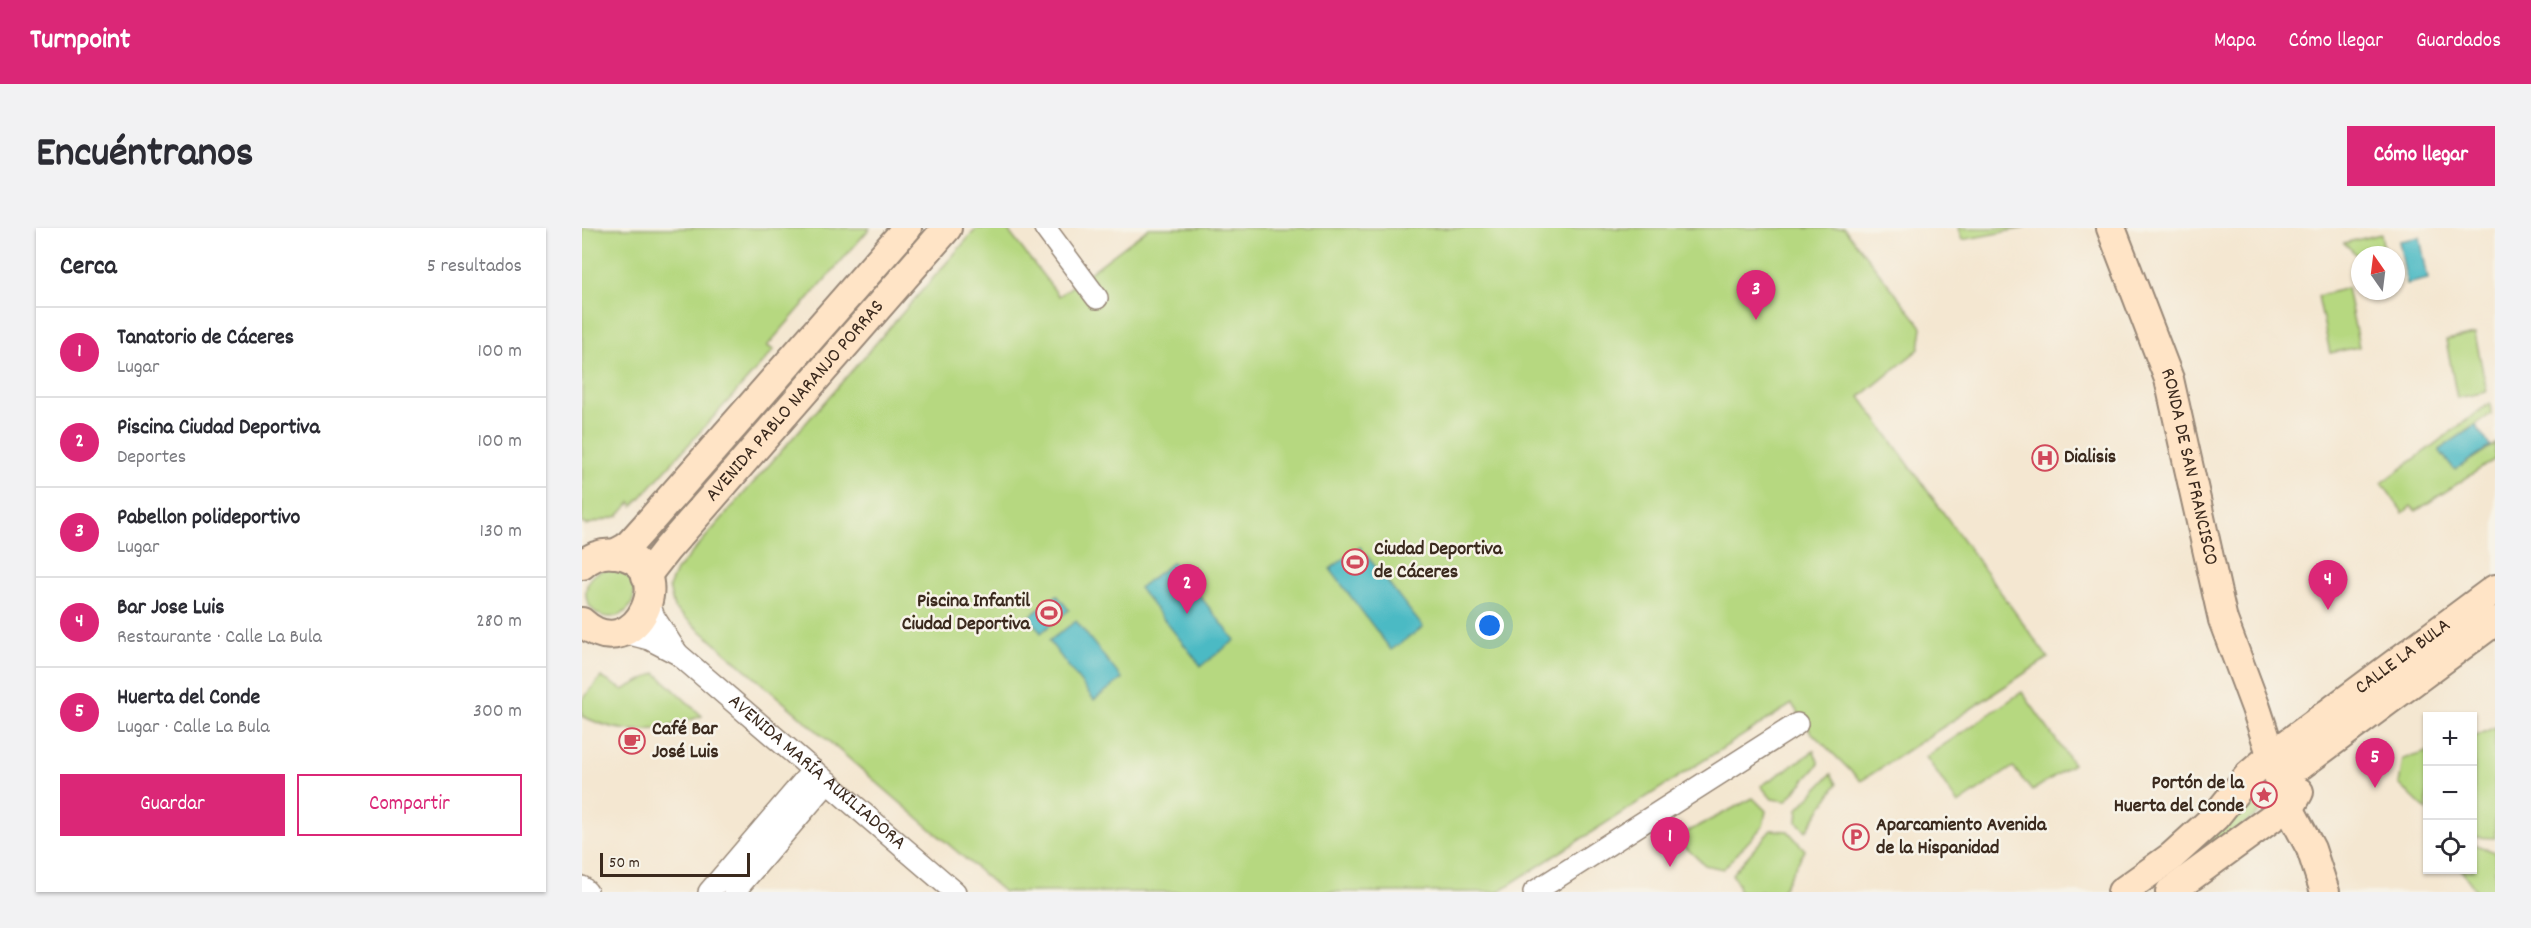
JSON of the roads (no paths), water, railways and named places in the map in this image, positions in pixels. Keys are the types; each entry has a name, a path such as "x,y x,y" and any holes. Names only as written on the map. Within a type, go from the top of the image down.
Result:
{"main road":[{"name":"AVENIDA PABLO NARANJO PORRAS","path":"593,557 627,547 907,228"},
{"name":"AVENIDA PABLO NARANJO PORRAS","path":"596,633 639,621 648,589 947,228"},
{"name":"RONDA DE SAN FRANCISCO","path":"2111,228 2169,379 2223,621 2286,774 2325,892"},
{"path":"593,557 633,561 648,589"},
{"name":"CALLE LA BULA","path":"2286,774 2315,737 2495,589"},
{"name":"CALLE LA BULA","path":"2286,774 2309,766 2315,737 2495,621"},
{"path":"2262,715 2315,737"},
{"path":"2122,892 2171,857 2216,817 2249,775 2286,774"},
{"path":"2177,887 2286,774"}],"street":[{"path":"1045,228 1096,297"},
{"name":"AVENIDA MARÍA AUXILIADORA","path":"648,589 654,616 678,654"},
{"name":"AVENIDA MARÍA AUXILIADORA","path":"596,633 649,639 678,654 955,892"},
{"path":"1534,892 1797,724"},
{"path":"709,892 820,776"},
{"path":"734,892 820,776"},
{"path":"2171,857 2177,887"},
{"path":"582,887 587,892"}],"water":[{"path":"2420,237 2428,279 2407,284 2405,246 2400,246 2399,241"},
{"path":"2476,425 2490,446 2455,470 2439,450"},
{"path":"1360,547 1423,627 1391,650 1330,569"},
{"path":"1173,562 1235,640 1201,666 1139,588"},
{"name":"Piscina Infantil Ciudad Deportiva","path":"1057,595 1069,610 1041,633 1029,617"},
{"path":"1076,621 1122,679 1094,700 1049,641"}],"place":[{"name":"Pabellon polideportivo","path":"1756,320"},
{"name":"Dialisis","path":"2045,458"},
{"name":"Ciudad Deportiva de Cáceres","path":"1355,562"},
{"name":"Bar Jose Luis","path":"2328,610"},
{"name":"Piscina Infantil Ciudad Deportiva","path":"1049,613"},
{"name":"Piscina Ciudad Deportiva","path":"1187,614"},
{"name":"Café Bar José Luis","path":"632,741"},
{"name":"Huerta del Conde","path":"2375,788"},
{"name":"Portón de la Huerta del Conde","path":"2264,795"},
{"name":"Aparcamiento Avenida de la Hispanidad","path":"1856,837"},
{"name":"Tanatorio de Cáceres","path":"1670,867"}]}
